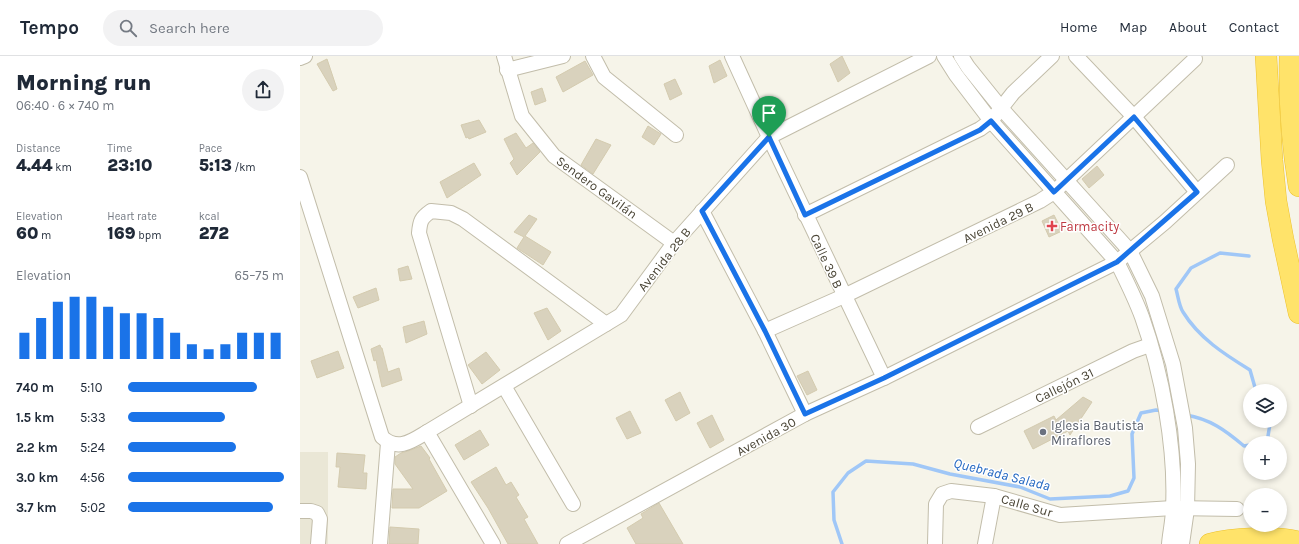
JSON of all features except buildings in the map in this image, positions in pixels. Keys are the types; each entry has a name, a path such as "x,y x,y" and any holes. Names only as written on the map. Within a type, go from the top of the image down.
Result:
{"highway":[{"path":"1266,56 1276,201 1299,313"},
{"path":"1290,56 1295,160 1299,186"},
{"path":"1210,544 1228,540 1274,539 1299,542"}],"street":[{"path":"300,58 305,56"},
{"name":"Sendero Gavilán","path":"504,56 522,116 554,156 674,243"},
{"path":"508,70 563,56"},
{"path":"593,56 604,77 676,135"},
{"name":"Calle 39 B","path":"732,56 805,215 884,378"},
{"name":"Avenida 28 B","path":"388,443 398,446 408,443 621,315 674,243 769,137 929,56"},
{"path":"944,56 956,75 991,121 1117,262 1130,288 1142,318 1161,381 1170,440 1173,472 1180,509 1182,544"},
{"path":"961,56 968,67 1002,108 1130,251 1152,296 1173,364 1181,404 1188,464 1180,509 1169,544"},
{"path":"805,215 980,130 991,121 1013,93 1052,56"},
{"path":"1076,56 1134,117 1197,192"},
{"name":"Avenida 29 B","path":"765,331 844,296 1040,201 1054,192 1195,59"},
{"name":"Avenida 30","path":"567,544 805,414 884,378 1117,262 1227,165"},
{"path":"300,176 382,437 388,443 380,544"},
{"path":"471,406 419,233 420,222 424,216 432,211 451,213 463,219 606,324"},
{"path":"702,211 765,331 805,414"},
{"name":"Callejón 31","path":"978,427 1133,351 1150,345"},
{"path":"504,386 573,504"},
{"path":"427,432 493,544"},
{"name":"Calle Sur","path":"935,544 936,504 942,494 951,491 994,496 1060,515 1180,509 1237,509"},
{"path":"985,544 994,496"},
{"path":"300,511 317,513 320,519 318,544"}],"shaded area":[{"path":"300,452 328,452 328,544 300,544"}],"waterway":[{"name":"Quebrada Salada","path":"1249,256 1220,253 1191,268 1176,289 1180,307 1189,321 1204,338 1250,370 1254,384"},
{"name":"Quebrada Salada","path":"842,544 834,520 833,492 848,473 866,461 913,464 950,474 1020,487 1050,499 1110,496 1128,491 1134,478 1132,434 1141,413 1156,410 1164,411"},
{"name":"Quebrada Salada","path":"1186,415 1210,422 1224,430 1243,445"},
{"name":"Quebrada Salada","path":"1268,436 1269,428"}],"place":[{"name":"Farmacity","path":"1052,226"},
{"name":"Iglesia Bautista Miraflores","path":"1043,432"}],"route":[{"path":"1134,117 1197,192 1117,262 884,378 805,414 765,331 702,211 769,137 805,215 980,130 991,121 1054,192 1134,117"}]}
